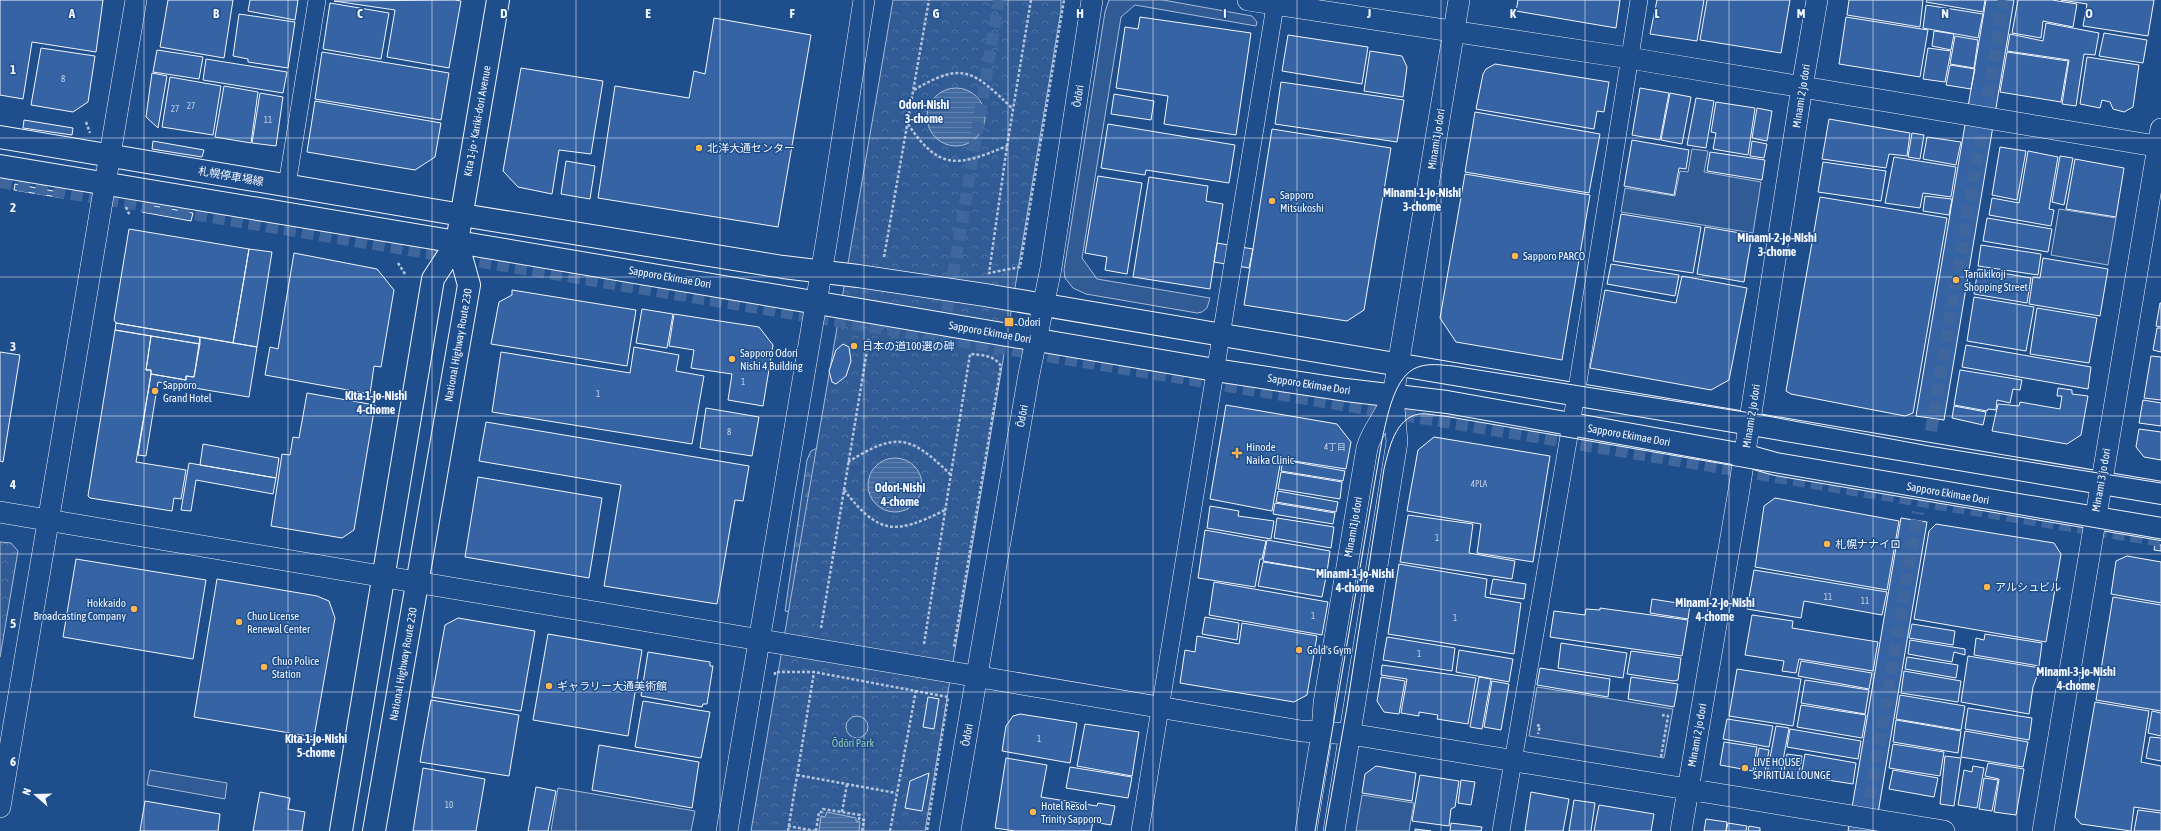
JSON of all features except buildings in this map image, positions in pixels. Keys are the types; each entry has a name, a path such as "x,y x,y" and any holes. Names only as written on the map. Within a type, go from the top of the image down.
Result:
{"main road":[{"name":"Kita 1-jo･Kariki-dori Avenue","path":"457,242 498,0"},
{"name":"札幌停車場線","path":"0,137 462,215"},
{"path":"0,166 457,242 433,279 382,577 341,831"},
{"path":"462,215 775,266 822,271 1043,305 1398,366 2161,493"},
{"name":"Sapporo Ekimae Dori","path":"457,242 1215,370 1393,396 1447,402 1744,455 1776,464 2161,529"},
{"name":"National Highway Route 230","path":"374,831 469,284 457,242"}],"street":[{"path":"0,807 136,0"},
{"path":"286,185 317,0"},
{"path":"727,831 822,271 864,0"},
{"name":"Ōdōri","path":"950,831 1043,305 1092,0"},
{"path":"1248,0 1275,2 1453,32 1629,58 1802,87 2160,141"},
{"name":"Minami1jo dori","path":"1306,831 1322,733 1324,703 1367,448 1370,437 1390,404 1393,396 1459,0"},
{"path":"1501,831 1576,395 1629,58 1640,0"},
{"name":"Minami 2 jo dori","path":"1681,831 1744,455 1817,0"},
{"path":"1140,831 1162,707 1275,2"},
{"name":"Minami 3 jo dori","path":"2043,831 2100,482 2160,141"},
{"name":"Minami1jo dori","path":"1334,831 1397,442 1393,396"},
{"path":"0,512 1162,707 1322,733 1350,734 1944,831"}],"path":[{"path":"884,257 929,0"},
{"path":"1031,0 1007,146 989,273 1020,267 1064,0"},
{"path":"913,91 946,73 964,73 980,80 1013,109"},
{"path":"907,124 928,151 944,159 960,162 978,158 1007,146"},
{"path":"398,263 405,274"},
{"path":"821,628 869,338"},
{"path":"924,644 970,354 991,357 997,360 1001,366 954,647"},
{"path":"848,462 873,447 893,441 916,447 927,454 951,475"},
{"path":"844,490 869,519 878,524 892,527 904,527 945,510"},
{"path":"774,683 775,672 814,672 948,697 926,831"},
{"path":"788,831 814,672"},
{"path":"890,831 916,690"},
{"path":"1660,757 1668,716 1662,715"},
{"path":"1538,734 1540,726"},
{"path":"797,775 896,793"},
{"path":"842,812 847,784"},
{"path":"788,826 816,831 819,812 822,812 823,809 860,815 859,819 864,820 862,831"}],"green space":[{"name":"Ōdōri Park","path":"893,0 1061,0 1061,10 925,831 751,831"},
{"path":"826,444 811,615 785,611 807,460 811,451"},
{"path":"0,542 11,543 18,551 0,657"}],"shaded area":[{"path":"1109,0 1163,0 1252,16 1257,22 1256,26 1135,5 1121,17 1082,258 1097,279 1210,298 1207,308 1202,312 1197,313 1086,294 1073,288 1065,278 1064,270 1105,12"},
{"path":"950,88 962,88 977,96 985,111 985,123 977,138 962,146 950,146 935,138 927,123 927,111 935,96"},
{"path":"1692,149 1708,151 1704,172 1761,182 1753,233 1621,212 1625,188 1675,196 1680,171 1688,172"},
{"path":"2059,209 2116,218 2108,265 2051,255"},
{"path":"895,458 905,460 914,466 920,475 922,485 920,495 914,504 905,510 895,512 885,510 876,504 870,495 868,485 870,475 876,466 885,460"},
{"path":"1537,687 1673,709 1664,758 1529,736"},
{"path":"857,716 865,719 868,727 865,735 857,738 849,735 846,727 849,719"},
{"path":"150,770 227,783 225,799 147,785"},
{"path":"558,788 695,811 691,831 551,831"},
{"path":"1362,795 1414,803 1409,831 1356,831"},
{"path":"827,812 856,818 856,821 860,822 859,831 819,831 821,816 825,817"}],"tunnel":[{"path":"944,329 999,0"},
{"path":"1988,97 2004,0"},
{"path":"1931,431 1981,135"},
{"path":"0,182 2161,541"},
{"path":"1870,798 1918,512"}],"tram line":[{"path":"1315,831 1382,440 1389,409 1397,388 1403,379 1418,367 1431,365 1453,366 1751,413 1929,446 2161,483"},
{"path":"1325,831 1347,707 1384,469 1391,444 1399,428 1404,421 1419,414 1444,416 2161,539"}],"place":[{"name":"北洋大通センター","path":"699,148"},
{"name":"Sapporo Mitsukoshi","path":"1272,201"},
{"name":"Sapporo PARCO","path":"1515,256"},
{"name":"Tanukikoji Shopping Street","path":"1956,280"},
{"name":"Odori","path":"1009,322"},
{"name":"日本の道100選の碑","path":"854,346"},
{"name":"Sapporo Odori Nishi 4 Building","path":"732,359"},
{"name":"Sapporo Grand Hotel","path":"155,391"},
{"name":"Hinode Naika Clinic","path":"1237,453"},
{"name":"札幌ナナイロ","path":"1827,544"},
{"name":"アルシュビル","path":"1987,587"},
{"name":"Hokkaido Broadcasting Company","path":"134,609"},
{"name":"Chuo License Renewal Center","path":"239,622"},
{"name":"Gold's Gym","path":"1299,650"},
{"name":"Chuo Police Station","path":"264,667"},
{"name":"ギャラリー大通美術館","path":"549,686"},
{"name":"LIVE HOUSE SPIRITUAL LOUNGE","path":"1745,768"},
{"name":"Hotel Resol Trinity Sapporo","path":"1033,812"}],"district":[{"name":"Odori-Nishi 3-chome","path":"924,112"},
{"name":"Minami-1-jo-Nishi 3-chome","path":"1422,200"},
{"name":"Minami-2-jo-Nishi 3-chome","path":"1777,245"},
{"name":"Kita-1-jo-Nishi 4-chome","path":"376,403"},
{"name":"Odori-Nishi 4-chome","path":"900,495"},
{"name":"Minami-1-jo-Nishi 4-chome","path":"1355,581"},
{"name":"Minami-2-jo-Nishi 4-chome","path":"1715,610"},
{"name":"Minami-3-jo-Nishi 4-chome","path":"2076,679"},
{"name":"Kita-1-jo-Nishi 5-chome","path":"316,746"}]}
